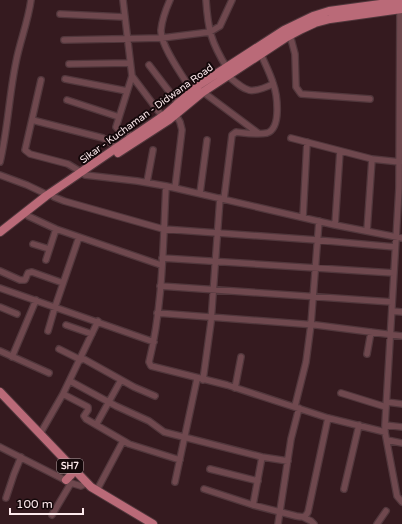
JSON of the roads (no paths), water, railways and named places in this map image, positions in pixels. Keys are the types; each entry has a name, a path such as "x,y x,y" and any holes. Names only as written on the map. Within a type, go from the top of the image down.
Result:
{"main road":[{"name":"Sikar - Kuchaman - Didwana Road","path":"83,174 162,116 199,85 228,72 261,54 290,35 315,23 330,19 402,6"},
{"name":"Sikar - Kuchaman - Didwana Road","path":"0,232 83,174 170,120 202,92 284,30 313,16 335,10 402,6"},
{"name":"Sikar - Kuchaman - Didwana Road","path":"0,237 51,196"},
{"name":"SH7","path":"0,392 87,483 153,524"},
{"path":"68,481 74,470"}],"street":[{"path":"0,162 4,145 16,61 27,25 30,0"},
{"path":"123,0 132,76 162,116"},
{"path":"170,0 163,20 161,31 162,38 192,92"},
{"path":"206,0 210,32 216,50 228,72 247,90 260,90 274,84"},
{"path":"64,40 162,38 210,32 220,26 232,0"},
{"path":"402,6 399,238 395,247 385,425 397,496 402,502"},
{"path":"60,14 124,17"},
{"path":"290,35 295,54 296,87 301,94 370,99"},
{"path":"175,482 200,380 211,317 222,198 232,135 236,132 266,133 275,125 277,118 274,84 261,54"},
{"path":"69,64 130,63"},
{"path":"149,65 178,103"},
{"path":"132,76 116,124 117,129 133,136"},
{"path":"65,79 127,91"},
{"path":"41,80 25,146 27,152 30,154 68,164 83,174 147,182 399,238"},
{"path":"202,92 258,133"},
{"path":"67,100 119,116"},
{"path":"175,188 182,130 176,115"},
{"path":"32,120 103,138 117,148"},
{"path":"291,138 372,159 400,162"},
{"path":"200,193 207,140"},
{"path":"303,217 307,142"},
{"path":"147,182 153,150"},
{"path":"335,225 340,151"},
{"path":"367,231 372,159"},
{"path":"0,175 28,185 64,201 164,229 395,247"},
{"path":"166,186 160,286 154,342 149,362 151,366 235,388 328,418 385,432"},
{"path":"28,216 56,229 161,265"},
{"path":"278,524 297,407 306,362 314,296 319,221"},
{"path":"46,260 56,229"},
{"path":"48,331 79,237"},
{"path":"33,244 50,249"},
{"path":"162,258 394,272"},
{"path":"0,271 20,280 25,280 28,274 32,272 63,282"},
{"path":"160,286 214,288 392,302"},
{"path":"0,288 98,321 154,342"},
{"path":"12,357 36,300"},
{"path":"0,307 17,314"},
{"path":"392,311 402,312"},
{"path":"157,312 311,324 402,336"},
{"path":"40,434 70,381 98,321"},
{"path":"66,325 92,334"},
{"path":"367,354 371,332"},
{"path":"59,349 142,391 155,396"},
{"path":"0,351 48,373"},
{"path":"235,388 241,357"},
{"path":"96,425 121,380"},
{"path":"70,381 108,403 149,421 164,432 262,457 288,461"},
{"path":"341,393 386,404 402,404"},
{"path":"63,394 88,407 84,418 123,441 149,451 180,460"},
{"path":"303,517 306,516 308,512 328,418"},
{"path":"344,489 359,425"},
{"path":"385,425 402,427"},
{"path":"387,440 402,443"},
{"path":"97,490 123,441"},
{"path":"0,447 68,481 81,486 87,483"},
{"path":"6,498 21,457"},
{"path":"253,505 262,457"},
{"path":"210,469 258,481"},
{"path":"52,515 68,481"},
{"path":"204,489 253,505 303,517 314,524"},
{"path":"377,524 386,511"}]}
